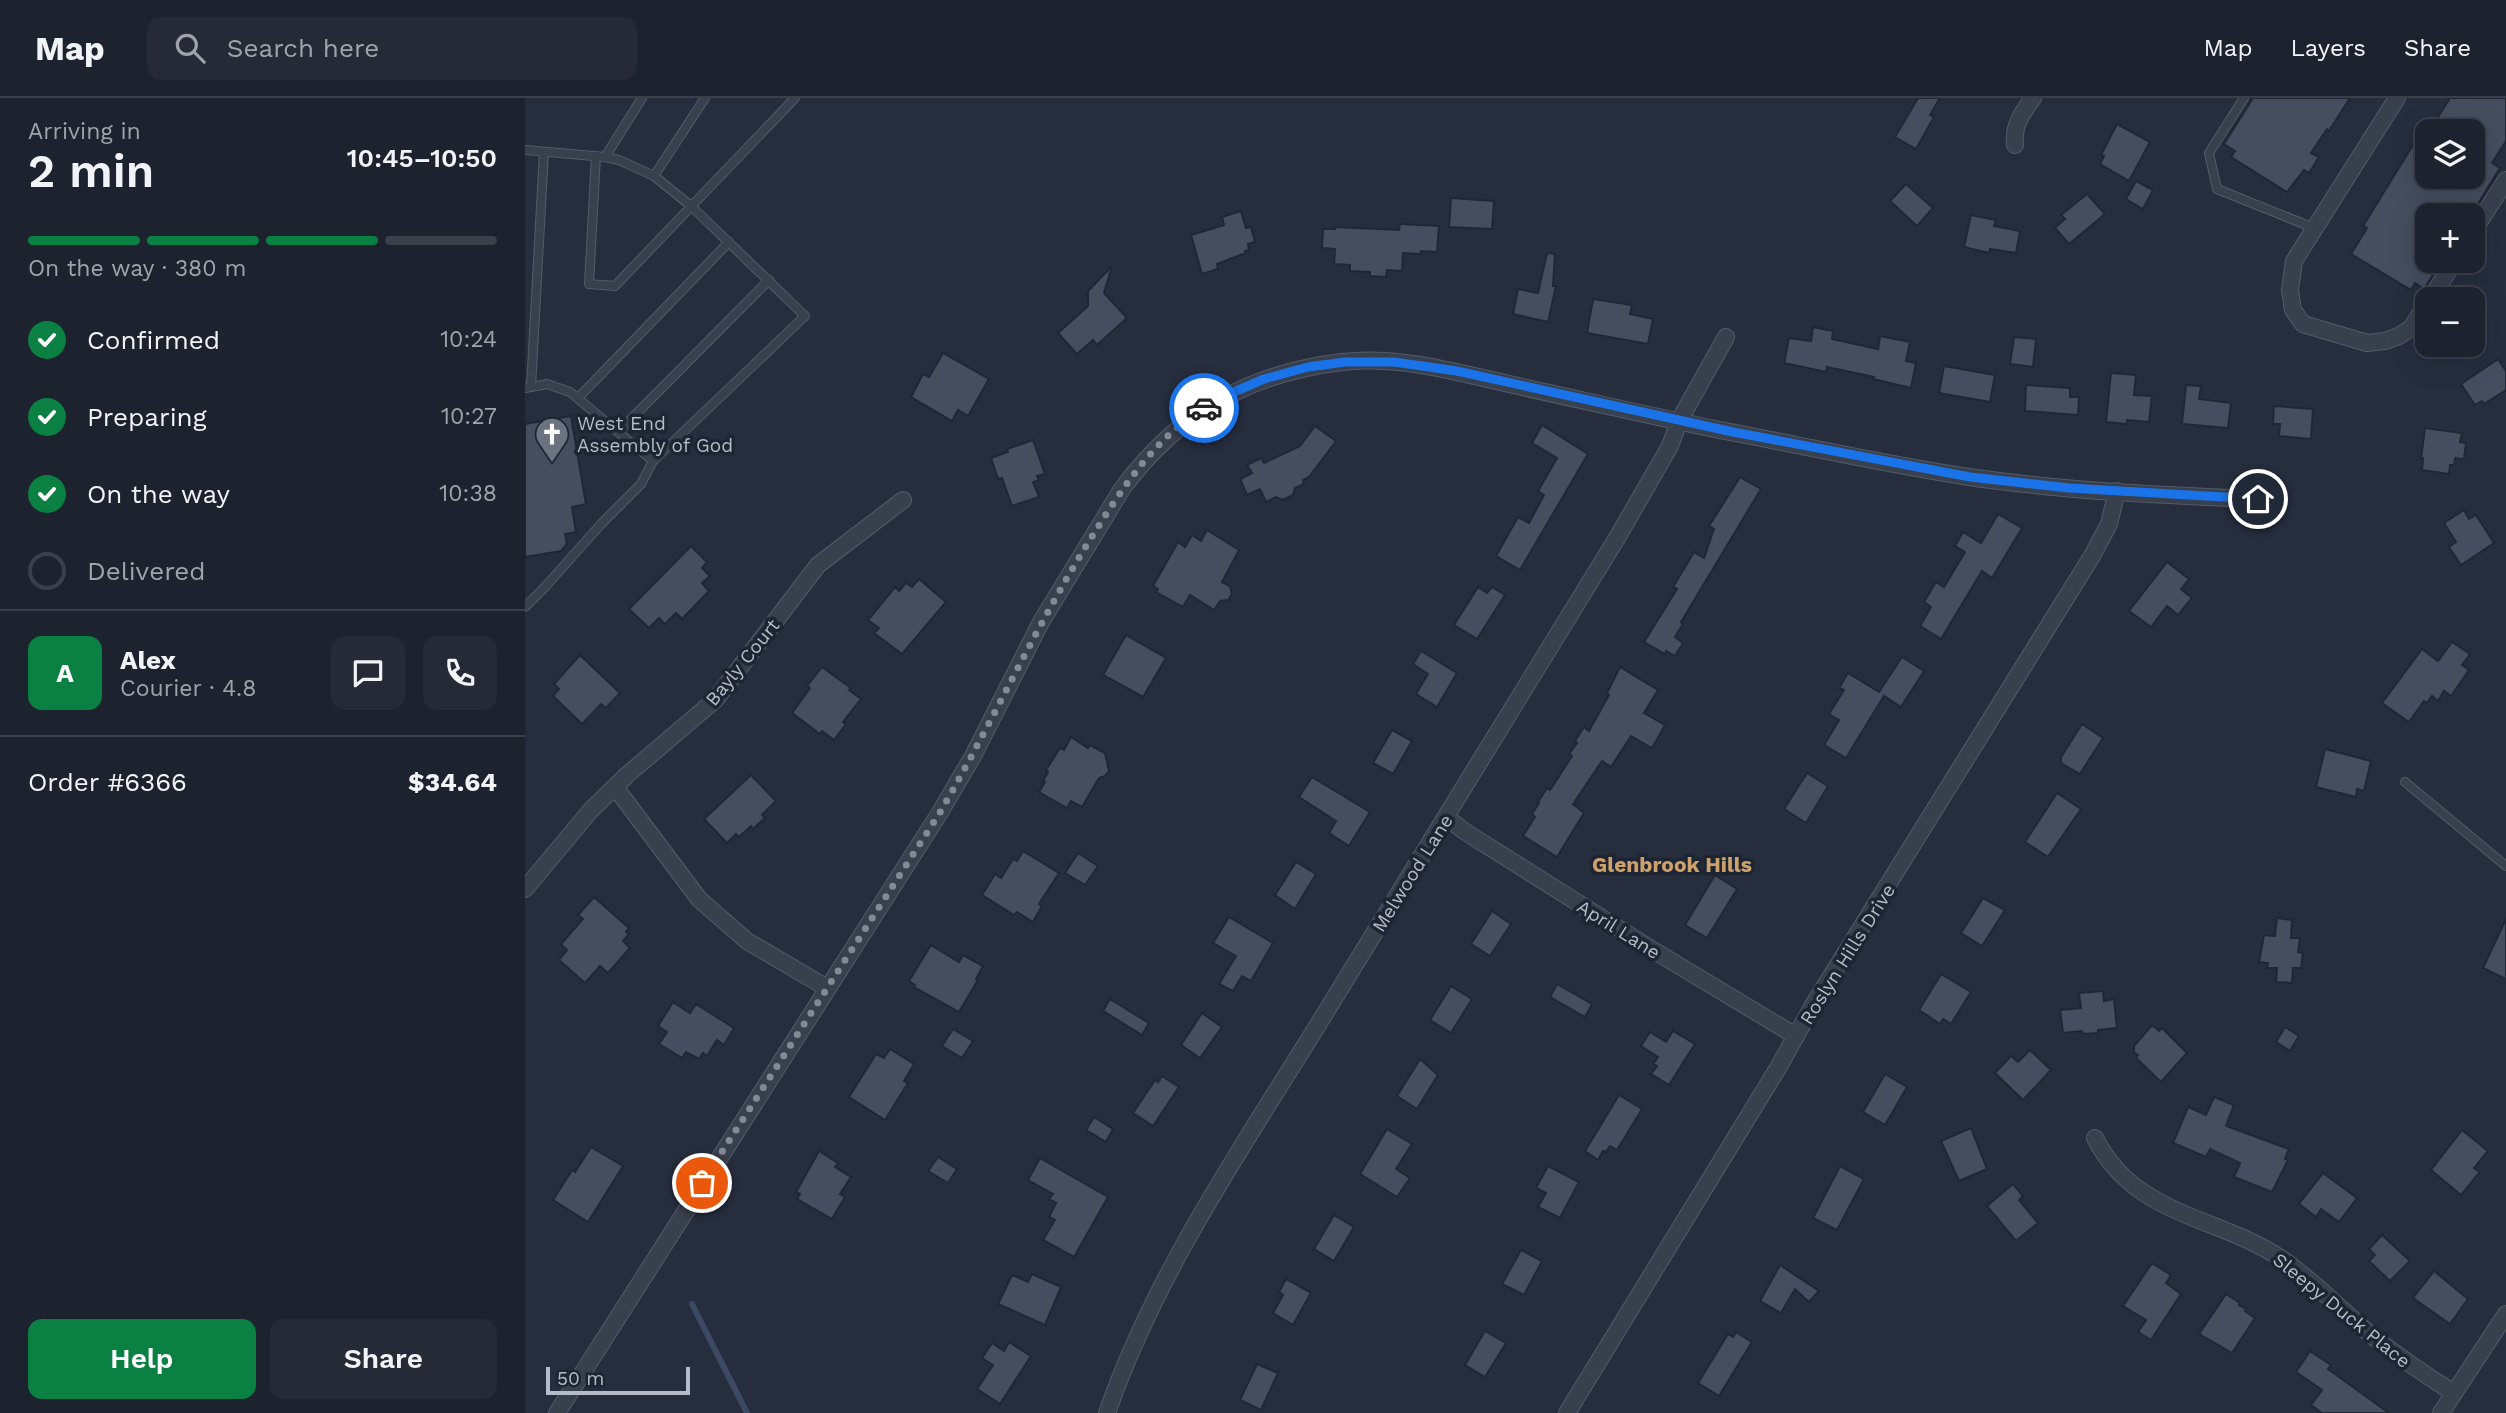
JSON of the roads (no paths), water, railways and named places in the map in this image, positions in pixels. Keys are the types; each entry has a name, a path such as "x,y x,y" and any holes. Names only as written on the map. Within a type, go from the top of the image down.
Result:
{"street":[{"path":"2015,145 2014,132 2033,98"},
{"path":"2397,98 2294,261 2290,290 2293,310 2302,324 2367,343 2399,337 2415,322"},
{"path":"2485,213 2506,180"},
{"name":"Melwood Lane","path":"1107,1413 1138,1332 1170,1270 1232,1164 1617,538 1670,446 1679,421 1726,337"},
{"path":"557,1413 966,767 1041,622 1122,489 1164,440 1200,411 1229,394 1264,379 1345,362 1367,361 1439,368 1679,421 1970,477 2069,488 2279,500"},
{"name":"Roslyn Hills Drive","path":"1567,1413 2092,556 2109,524 2117,491"},
{"name":"Bayly Court","path":"525,889 591,810 715,700 818,565 903,500"},
{"path":"615,787 699,899 747,941 827,988"},
{"name":"April Lane","path":"1446,817 1648,947 1796,1036"},
{"name":"Sleepy Duck Place","path":"2095,1138 2104,1156 2136,1189 2155,1201 2262,1247 2284,1261 2411,1366 2454,1393"},
{"path":"2441,1413 2506,1314"}],"lane":[{"path":"642,98 601,156 589,284 615,286 795,98"},
{"path":"654,176 705,98"},
{"path":"2244,98 2209,153 2217,189 2315,229"},
{"path":"525,150 601,156 619,160 654,176 691,206 805,316 653,461 641,484 601,523 525,607"},
{"path":"544,152 528,387 547,384 570,392 653,461"},
{"path":"578,398 729,242"},
{"path":"619,431 769,280"},
{"path":"2405,782 2506,866"}],"waterway":[{"path":"692,1304 747,1413"}],"place":[{"name":"West End Assembly of God","path":"552,464"}],"district":[{"name":"Glenbrook Hills","path":"1672,865"}]}
